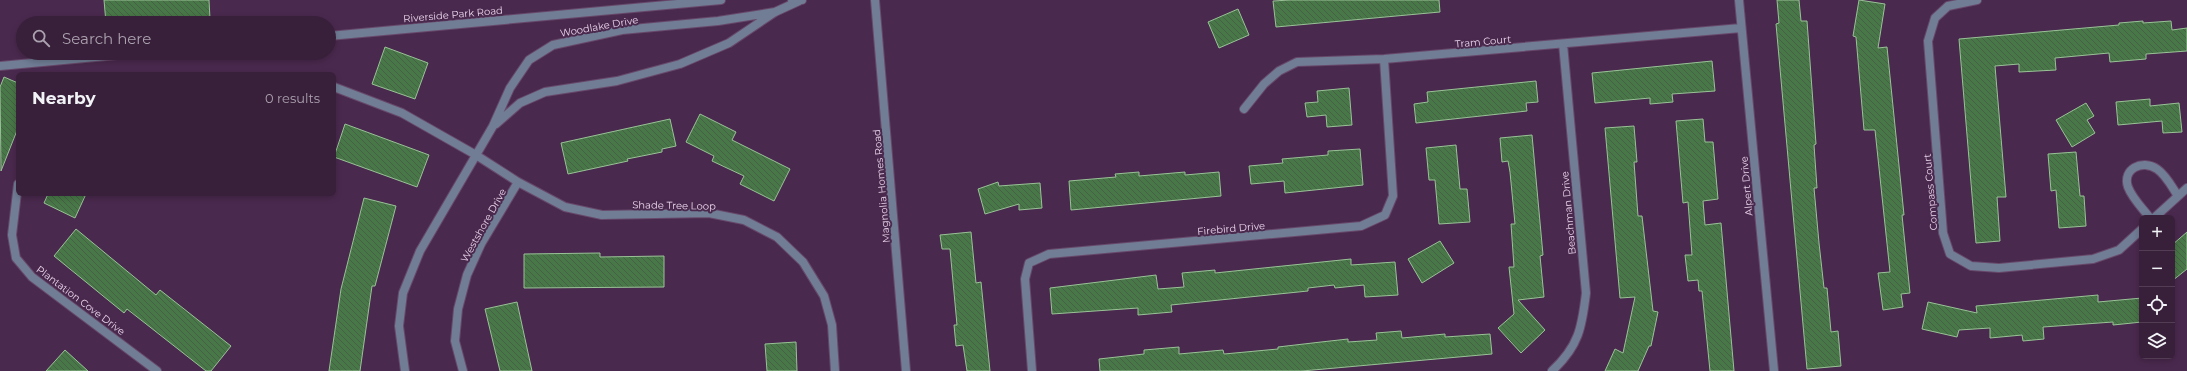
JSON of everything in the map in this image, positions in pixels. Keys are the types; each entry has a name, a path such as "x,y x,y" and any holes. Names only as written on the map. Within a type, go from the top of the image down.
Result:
{"street":[{"name":"Riverside Park Road","path":"336,35 721,0"},
{"name":"Woodlake Drive","path":"493,126 520,103 545,92 617,81 680,64 728,43 775,12 798,0"},
{"name":"Magnolia Homes Road","path":"875,0 906,371"},
{"name":"Alpert Drive","path":"1739,0 1774,371"},
{"name":"Compass Court","path":"1977,0 1948,6 1934,18 1928,41 1943,233 1950,254 1971,266 1998,268 2094,259 2119,250 2139,232"},
{"name":"Woodlake Drive","path":"405,371 399,326 403,293 420,251 493,126 510,88 529,60 553,45 622,30 718,21 775,12"},
{"name":"Tram Court","path":"1244,109 1264,84 1279,71 1297,62 1384,59 1741,28"},
{"name":"Beachman Drive","path":"1552,371 1565,359 1581,329 1586,293 1563,44"},
{"name":"Firebird Drive","path":"1032,371 1025,279 1029,263 1049,254 1361,226 1385,215 1393,196 1384,59"},
{"path":"0,66 64,60"},
{"path":"336,88 402,113 476,155"},
{"name":"Shade Tree Loop","path":"476,155 518,182 565,207 594,213 709,213 744,220 777,236 804,262 824,296 832,325 835,371"},
{"path":"2148,215 2128,188 2127,180 2129,172 2136,166 2146,164 2157,169 2178,196"},
{"name":"Westshore Drive","path":"463,371 455,341 458,309 467,275 481,244 518,182"},
{"path":"2157,215 2187,188"},
{"name":"Plantation Cove Drive","path":"17,196 12,235 16,258 32,277 157,371"}],"building":[{"path":"104,0 209,0 210,16 105,16"},
{"path":"1439,0 1440,12 1276,27 1273,1"},
{"path":"1777,0 1799,0 1801,21 1807,21 1816,144 1814,145 1817,188 1814,188 1819,243 1824,288 1827,288 1831,332 1838,331 1841,366 1807,369 1776,24 1779,23"},
{"path":"1859,0 1885,4 1878,48 1887,47 1904,215 1902,215 1910,293 1901,294 1903,307 1883,310 1878,273 1890,272 1875,130 1864,130 1856,37 1853,36"},
{"path":"1238,9 1249,35 1219,48 1208,22"},
{"path":"2143,21 2143,23 2171,21 2172,30 2187,28 2187,51 2146,54 2146,59 2110,62 2109,53 2055,58 2056,70 2019,72 2019,64 1995,66 2006,197 1997,197 2000,241 1976,243 1959,39 2119,25 2119,23"},
{"path":"385,47 428,63 415,99 372,84"},
{"path":"1712,61 1715,91 1672,94 1673,102 1650,104 1650,98 1595,103 1592,73"},
{"path":"4,77 16,82 16,133 1,171 0,87"},
{"path":"1536,81 1538,102 1526,103 1527,111 1416,123 1414,104 1428,102 1427,92"},
{"path":"1349,88 1352,125 1327,127 1326,115 1307,117 1305,103 1318,102 1317,91"},
{"path":"2150,99 2150,106 2179,103 2182,132 2163,133 2162,121 2118,125 2116,102"},
{"path":"2086,103 2094,116 2087,120 2095,133 2072,147 2056,120"},
{"path":"700,114 736,132 732,140 790,169 774,201 740,184 744,176 712,161 714,156 686,142"},
{"path":"670,119 676,146 662,149 662,152 627,159 628,161 568,174 561,143"},
{"path":"1703,119 1705,142 1713,142 1718,199 1703,201 1705,225 1721,223 1734,371 1710,371 1702,291 1699,291 1698,280 1688,281 1685,255 1692,255 1688,202 1683,203 1676,121"},
{"path":"345,124 429,155 417,187 336,158 336,151"},
{"path":"1634,126 1637,162 1634,162 1638,216 1642,216 1653,311 1658,312 1651,346 1649,346 1638,371 1605,371 1615,349 1623,353 1635,297 1620,298 1605,128"},
{"path":"1532,135 1543,255 1540,256 1544,297 1518,300 1545,330 1521,353 1498,328 1514,314 1509,267 1514,267 1511,224 1515,224 1510,172 1508,161 1502,162 1500,138"},
{"path":"1456,145 1460,189 1467,189 1470,222 1439,224 1435,180 1429,180 1426,148"},
{"path":"1360,149 1363,185 1285,193 1284,181 1251,184 1249,166 1283,163 1282,159 1328,155 1328,151"},
{"path":"2076,152 2080,196 2084,196 2086,226 2059,228 2056,190 2051,191 2048,154"},
{"path":"1139,172 1139,176 1185,172 1185,175 1219,172 1221,196 1071,210 1069,181 1116,177 1115,174"},
{"path":"998,182 999,186 1040,183 1042,208 1019,210 1019,204 985,214 978,189"},
{"path":"47,196 85,196 75,218 44,203"},
{"path":"364,198 396,206 375,286 372,286 360,371 329,371 341,289"},
{"path":"76,229 156,295 160,290 231,346 211,371 206,371 127,309 124,313 54,256"},
{"path":"971,232 976,283 981,282 990,371 967,371 963,345 956,346 954,325 957,325 950,249 942,249 940,235"},
{"path":"2187,232 2187,269 2175,279 2175,251 2175,242"},
{"path":"1440,241 1454,263 1422,283 1408,259"},
{"path":"600,253 600,257 664,256 664,287 524,288 524,254"},
{"path":"1351,259 1351,265 1395,262 1398,295 1365,297 1364,285 1335,288 1334,285 1308,288 1308,291 1171,305 1172,312 1138,315 1138,308 1052,314 1050,288 1156,275 1158,289 1184,287 1182,273 1215,270 1215,273"},
{"path":"2098,295 2098,302 2139,298 2139,322 2113,325 2113,322 2043,327 2044,339 2023,341 2022,335 1990,338 1990,328 1959,330 1957,337 1922,329 1928,302 1977,313 1976,306"},
{"path":"517,302 532,371 500,371 485,309"},
{"path":"1401,331 1402,338 1445,334 1445,337 1490,334 1492,354 1302,371 1100,371 1099,359 1144,354 1144,350 1179,347 1179,354 1223,350 1224,354 1278,349 1278,347 1348,339 1348,342 1377,340 1376,333"},
{"path":"796,342 797,371 767,371 765,344"},
{"path":"65,350 88,371 46,371"}]}
